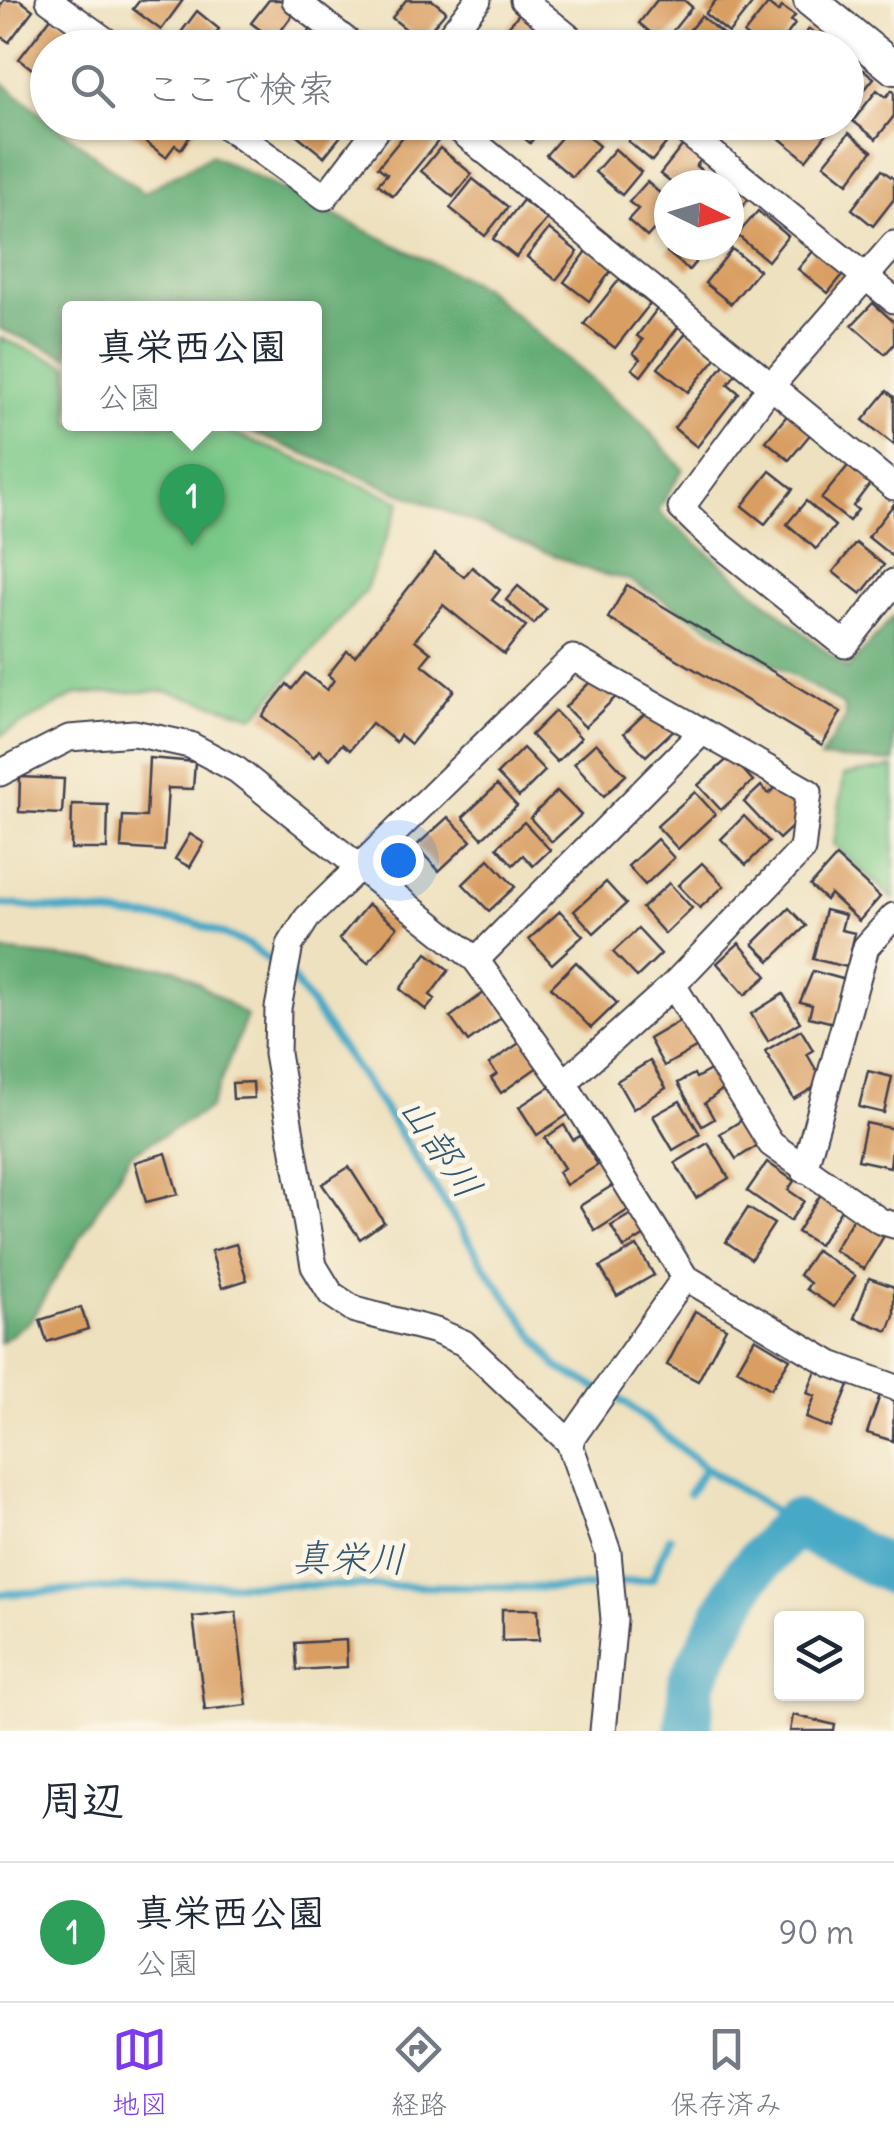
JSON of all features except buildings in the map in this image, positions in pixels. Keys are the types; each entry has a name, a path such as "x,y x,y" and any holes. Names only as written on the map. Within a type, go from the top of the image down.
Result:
{"street":[{"path":"49,0 91,30"},
{"path":"295,0 333,30"},
{"path":"454,30 478,0"},
{"path":"523,0 560,30"},
{"path":"810,0 847,30"},
{"path":"864,44 894,68"},
{"path":"245,140 325,197 368,140"},
{"path":"472,140 894,486"},
{"path":"696,140 894,300"},
{"path":"894,244 772,386 681,508 712,538 845,645 894,582"},
{"path":"564,1083 673,986 802,850 809,792 574,658 307,918 290,946 278,1008 277,1054 314,1266 331,1294 355,1310 436,1331 464,1343 575,1434 608,1552 614,1620 602,1731"},
{"path":"476,960 702,732"},
{"path":"0,773 68,738 134,733 190,745 237,770 476,960 564,1083 685,1277 831,1364 894,1387"},
{"path":"804,1170 866,946 894,916"},
{"path":"673,986 770,1144 880,1221 894,1226"},
{"path":"575,1434 685,1277"}],"green space":[{"path":"0,81 30,105 30,140 75,140 143,193 211,155 482,287 640,421 683,469 658,511 847,669 894,616 894,762 820,758 846,717 843,705 629,580 597,573 249,431 322,431 322,301 62,301 62,354 0,329"},
{"path":"0,338 62,363 62,431 228,431 401,501 365,591 255,716 166,691 77,694 0,736"},
{"path":"894,767 894,900 834,845 844,775"},
{"path":"0,951 177,969 247,1016 210,1108 131,1154 30,1321 0,1343"}],"waterway":[{"name":"山部川","path":"0,904 193,922 249,945 293,979 387,1113 488,1271 557,1367 627,1404 705,1468 794,1523"},
{"name":"真栄川","path":"689,1493 705,1468"},
{"path":"688,1731 692,1681 726,1614 748,1574 794,1523 894,1572"},
{"name":"真栄川","path":"0,1594 208,1584 578,1588 652,1579 670,1537"}],"place":[{"name":"真栄西公園","path":"192,546"}]}
